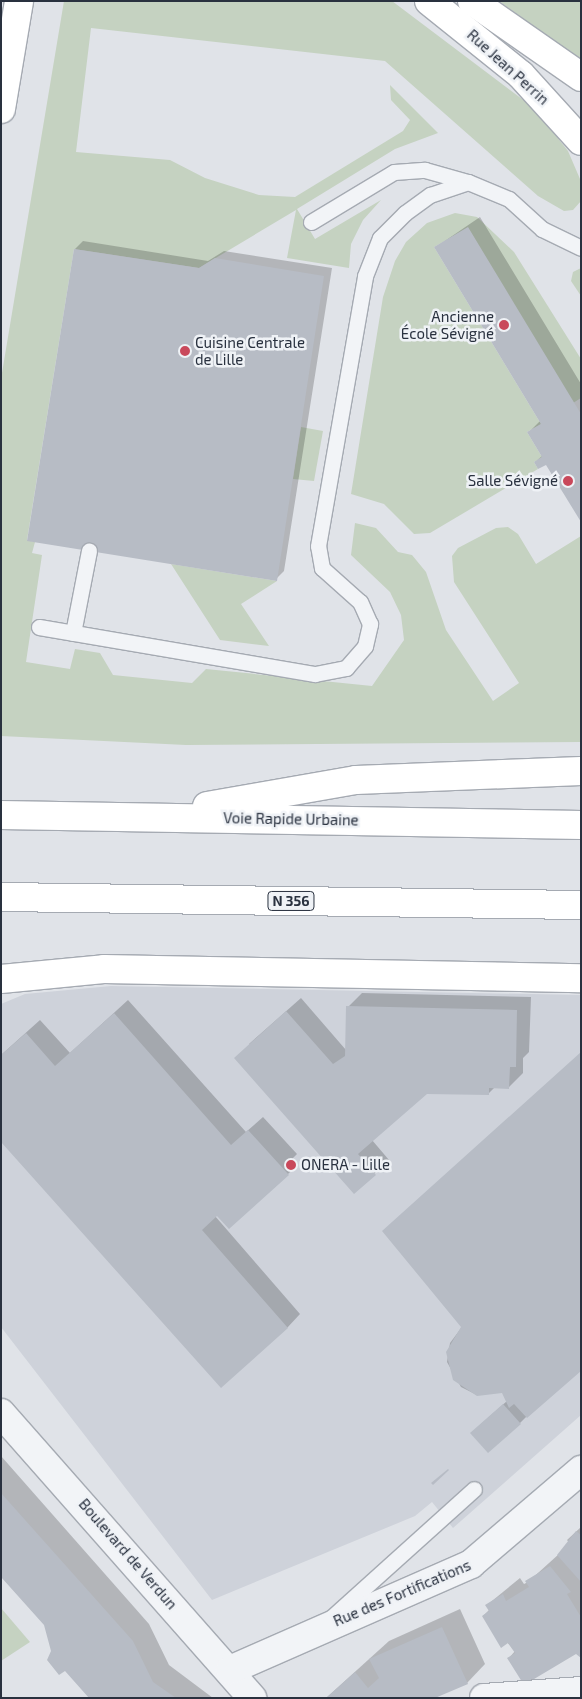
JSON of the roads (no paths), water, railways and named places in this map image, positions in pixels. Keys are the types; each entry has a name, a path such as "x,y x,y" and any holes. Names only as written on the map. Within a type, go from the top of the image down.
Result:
{"main road":[{"path":"1,109 19,1"},
{"name":"Rue Jean Perrin","path":"428,1 462,10 581,77"},
{"name":"Rue Jean Perrin","path":"462,10 581,140"},
{"path":"158,816 356,780 581,771"},
{"name":"Voie Rapide Urbaine","path":"1,815 158,816 581,825"},
{"name":"N 356","path":"1,897 581,905"},
{"path":"1,979 104,970 581,978"}],"street":[{"name":"Boulevard de Verdun","path":"1,1412 230,1670 252,1698"},
{"name":"Rue des Fortifications","path":"230,1670 319,1629 471,1564 581,1470"},
{"path":"484,1698 581,1691"}],"lane":[{"path":"311,222 394,172 425,170 468,182 509,199 542,229 581,248"},
{"path":"40,627 315,674 346,668 365,646 370,624 364,609 322,568 318,546 365,276 380,238 404,212 430,196 468,182"},
{"path":"73,633 90,550"},
{"path":"319,1629 474,1489"}],"place":[{"name":"Ancienne École Sévigné","path":"504,325"},
{"name":"Cuisine Centrale de Lille","path":"185,351"},
{"name":"Salle Sévigné","path":"568,481"},
{"name":"ONERA - Lille","path":"291,1165"}]}
